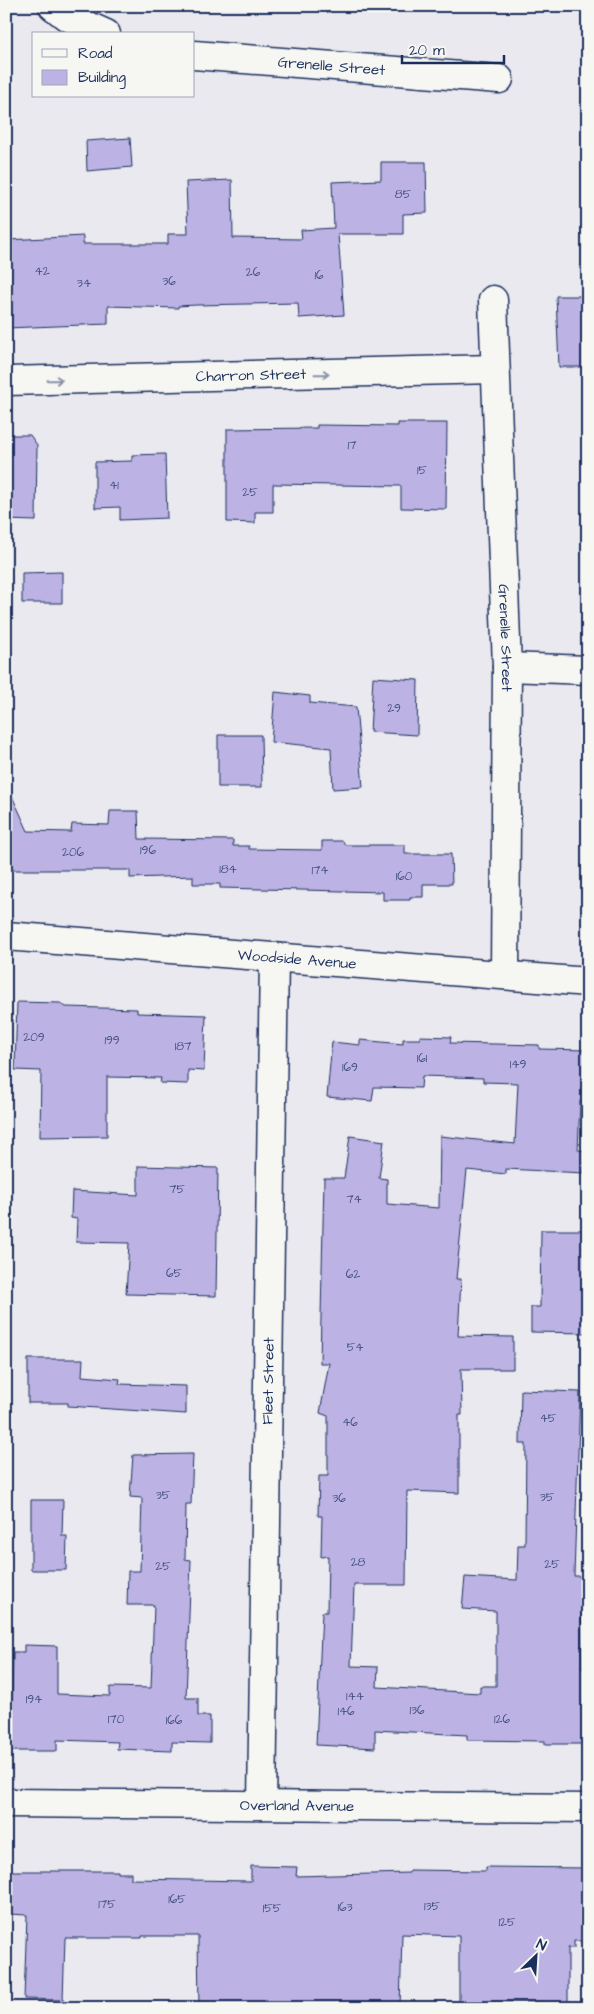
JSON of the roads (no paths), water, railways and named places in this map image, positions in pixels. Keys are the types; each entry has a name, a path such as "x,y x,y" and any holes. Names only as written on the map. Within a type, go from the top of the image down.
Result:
{"street":[{"path":"53,6 66,16 102,32"},
{"name":"Grenelle Street","path":"195,55 499,79"},
{"name":"Grenelle Street","path":"493,300 508,667 505,975"},
{"name":"Charron Street","path":"6,381 495,369"},
{"path":"508,667 588,670"},
{"name":"Woodside Avenue","path":"6,936 588,982"},
{"name":"Fleet Street","path":"262,1805 274,957"},
{"name":"Overland Avenue","path":"6,1802 588,1808"}]}
